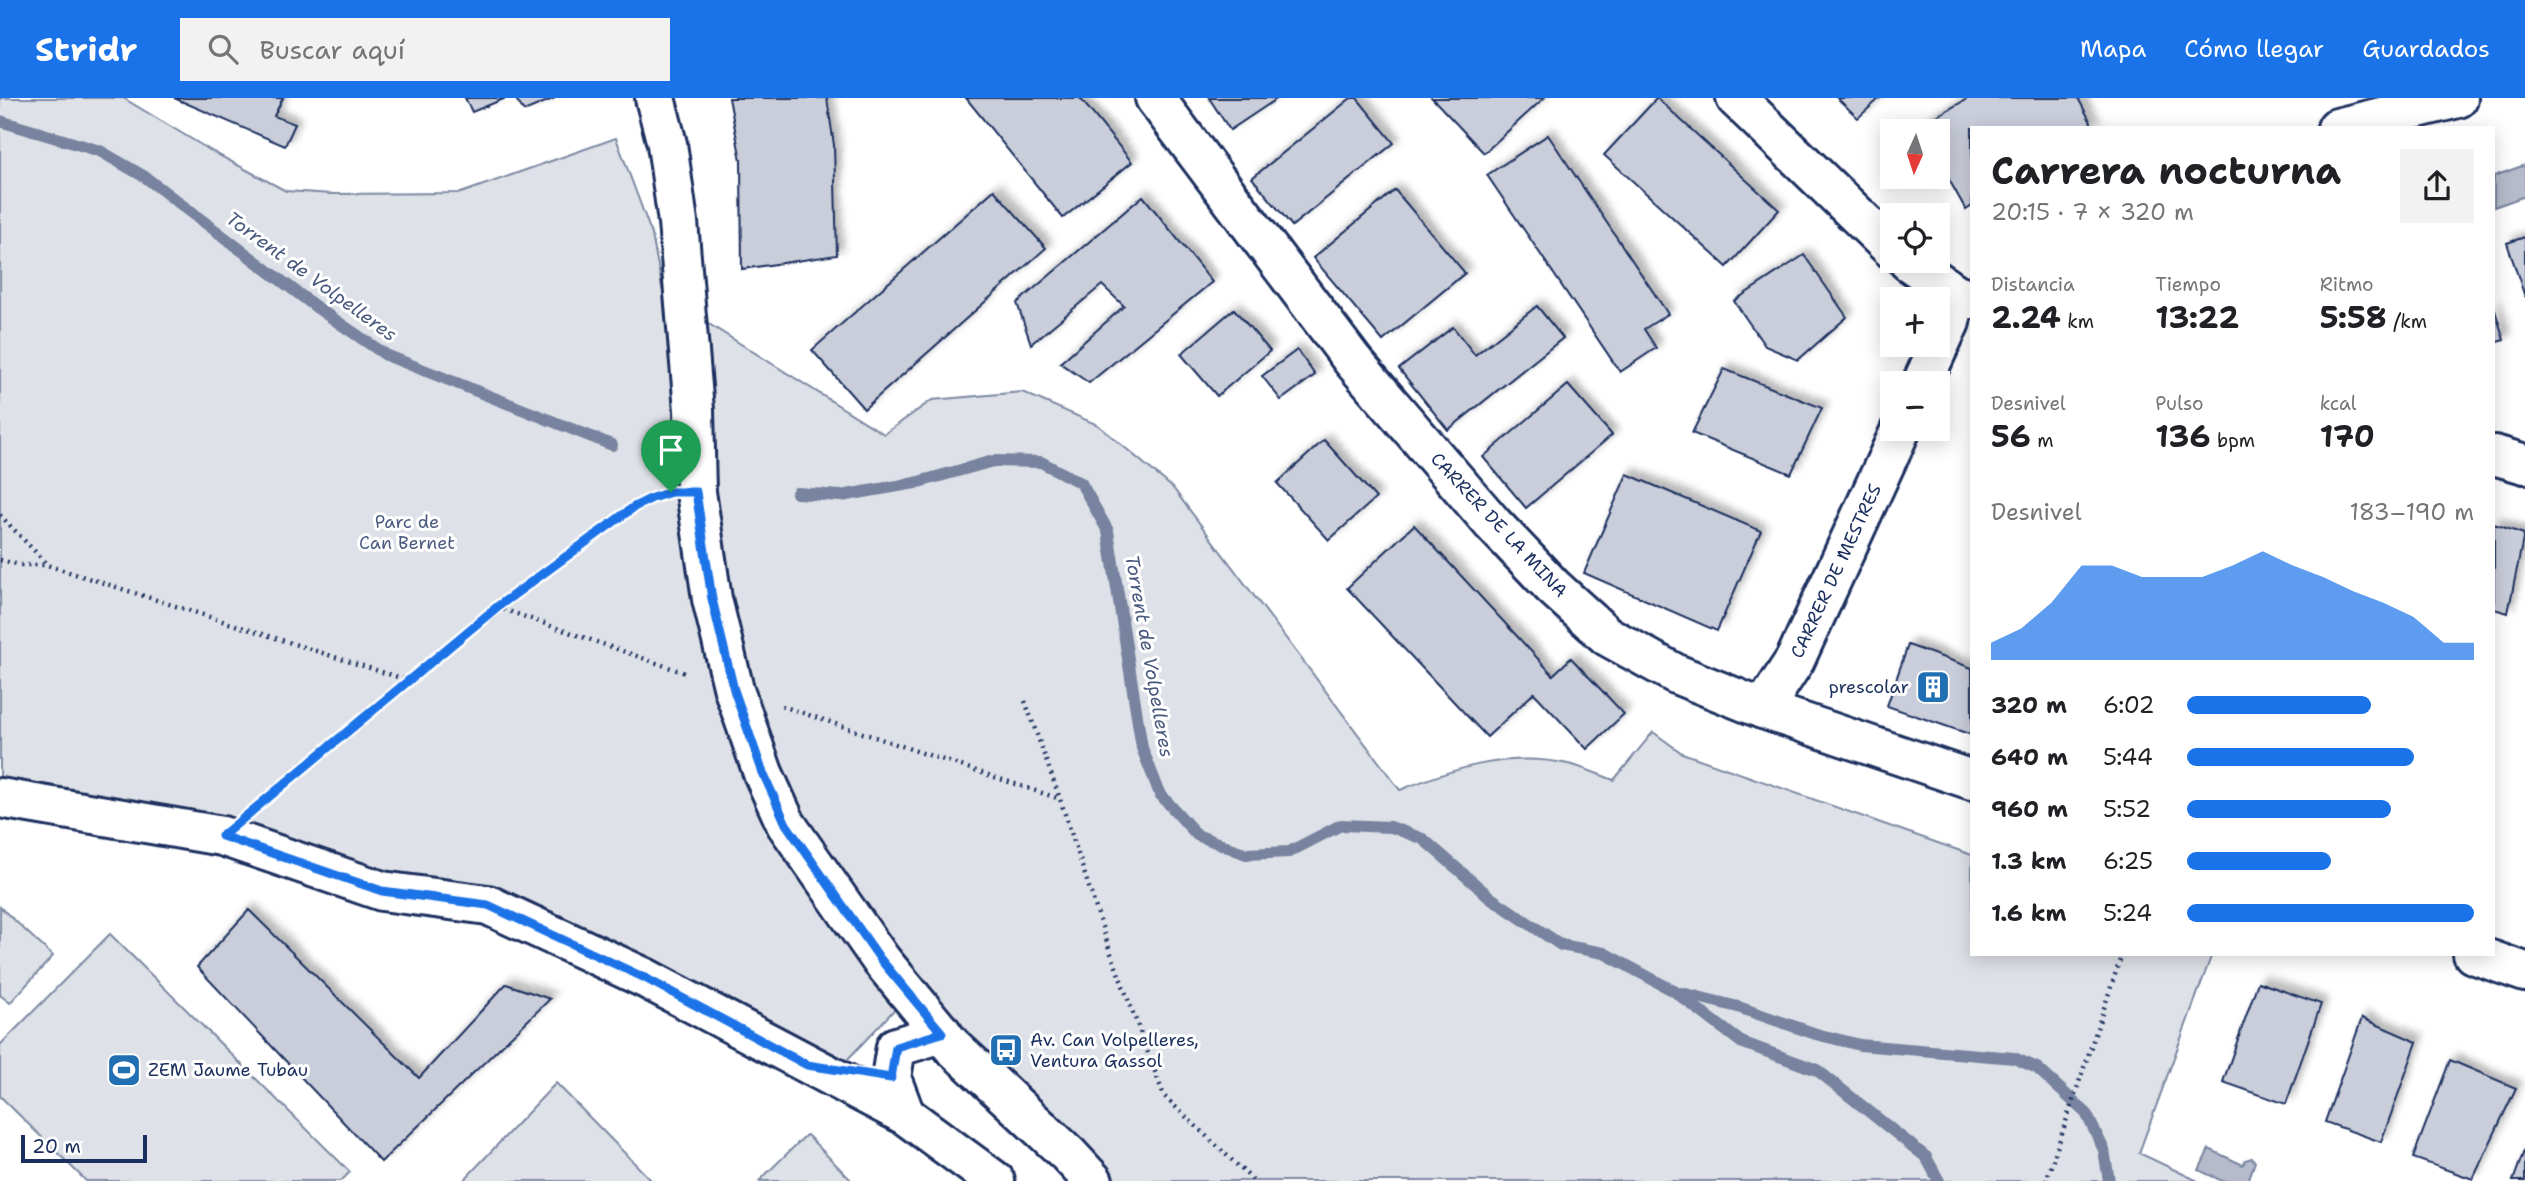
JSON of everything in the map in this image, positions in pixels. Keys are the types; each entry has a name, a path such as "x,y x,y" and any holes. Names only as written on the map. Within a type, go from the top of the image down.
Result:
{"street":[{"path":"655,98 667,144 678,222 694,410 696,492 712,599 734,690 763,773 786,824 881,960 952,1046 1073,1172"},
{"name":"CARRER DE LA MINA","path":"1155,98 1353,361 1493,524 1553,587 1607,636 1676,674 1763,709 1970,779"},
{"path":"1737,98 1880,237"},
{"path":"2345,126 2458,98"},
{"path":"1927,273 1964,297 1928,371"},
{"name":"CARRER DE MESTRES","path":"1763,709 1795,660 1896,441"},
{"path":"2495,455 2525,464"},
{"path":"0,798 222,836 382,891 488,905 645,978 905,1115 995,1181"},
{"path":"2479,956 2525,972"},
{"path":"905,1115 891,1078 896,1047 942,1033"},
{"path":"807,1065 891,1078"}],"path":[{"path":"222,836 497,607 634,507 671,492 696,492"},
{"path":"0,515 47,565"},
{"path":"0,560 21,565 47,565 408,681"},
{"path":"1025,701 1109,948 1164,1096 1254,1181"},
{"path":"2046,1181 2121,956"}],"green space":[{"name":"Parc de Can Bernet","path":"0,98 123,98 213,152 286,191 332,194 461,193 616,138 652,235 667,313 704,321 884,434 932,400 1022,392 1098,425 1173,488 1400,790 1461,769 1524,759 1568,764 1614,780 1653,732 1682,753 1970,854 1970,956 2211,956 2139,1153 2198,1181 1096,1181 908,995 831,1077 488,907 0,799"},
{"path":"0,907 53,956 10,1003 0,995"},
{"name":"ZEM Jaume Tubau","path":"110,934 350,1172 341,1181 86,1181 0,1096 0,1045"},
{"path":"556,1083 652,1181 463,1181"},
{"path":"806,1135 852,1181 759,1181"}],"water":[{"path":"2525,165 2525,196 2495,207 2495,176"},
{"path":"2209,1149 2243,1165 2245,1160 2252,1158 2255,1162 2248,1181 2222,1181 2199,1170"}],"building":[{"path":"174,98 283,98 274,116 295,124 285,146"},
{"path":"465,98 506,98 472,112"},
{"path":"515,98 555,98 524,111"},
{"path":"729,98 827,98 834,145 837,255 742,269 741,160"},
{"path":"966,98 1080,98 1132,162 1063,218"},
{"path":"1209,98 1278,98 1230,130"},
{"path":"1351,98 1357,98 1394,143 1292,226 1252,178"},
{"path":"1432,98 1544,98 1484,153"},
{"path":"1657,98 1779,210 1727,267 1604,155"},
{"path":"1837,98 1880,98 1858,118"},
{"path":"1969,98 2078,98 2093,126 1970,126 1970,207 1966,210 1950,181 1950,119 1932,119"},
{"path":"1548,135 1668,314 1644,329 1656,348 1620,372 1487,175"},
{"path":"994,190 1046,248 864,409 812,350"},
{"path":"1395,190 1465,273 1383,341 1313,258"},
{"path":"1143,196 1212,282 1089,383 1060,363 1124,306 1102,285 1031,344 1017,303"},
{"path":"2525,237 2525,297 2507,243"},
{"path":"1804,255 1847,317 1798,360 1765,346 1734,301"},
{"path":"1537,306 1563,338 1448,430 1399,369 1453,327 1475,355"},
{"path":"1234,309 1270,351 1217,396 1181,354"},
{"path":"2495,310 2504,340 2495,343"},
{"path":"1297,350 1315,375 1281,400 1262,376"},
{"path":"1724,369 1822,408 1791,474 1692,433"},
{"path":"1568,385 1612,435 1526,508 1483,457"},
{"path":"1324,440 1376,498 1329,540 1277,483"},
{"path":"1627,474 1761,531 1717,631 1584,573"},
{"path":"2495,524 2524,534 2508,613 2495,609"},
{"path":"1414,525 1553,675 1571,658 1624,714 1587,749 1534,693 1487,737 1347,588"},
{"name":"prescolar","path":"1908,645 1970,667 1970,734 1887,706"},
{"path":"249,910 419,1078 506,984 550,999 381,1162 197,967"},
{"path":"2258,982 2321,1004 2286,1104 2223,1082"},
{"path":"2362,1018 2417,1042 2381,1142 2325,1122"},
{"path":"2450,1060 2516,1088 2473,1179 2413,1158"},
{"path":"2525,1148 2525,1181 2513,1181"}],"waterway":[{"name":"Torrent de Volpelleres","path":"0,121 100,151 145,177 316,307 386,355 612,445"},
{"name":"Torrent de Volpelleres","path":"797,493 841,496 915,483 993,461 1041,462 1081,483 1108,531 1142,748 1160,794 1197,835 1246,854 1289,852 1341,825 1391,827 1423,839 1491,898 1561,945 1604,953 1674,991 1741,1042 1817,1070 1926,1157 1939,1181"},
{"name":"Torrent de Volpelleres","path":"1682,993 1738,1007 1816,1034 1860,1045 2014,1058 2037,1068 2086,1113 2104,1150 2109,1181"}],"place":[{"name":"prescolar","path":"1933,687"},
{"name":"Av. Can Volpelleres, Ventura Gassol","path":"1006,1050"},
{"name":"ZEM Jaume Tubau","path":"124,1070"}],"route":[{"path":"671,492 696,492 712,599 734,690 763,773 786,824 881,960 942,1033 896,1047 891,1078 807,1065 645,978 488,905 382,891 222,836 497,607 634,507 671,492"}]}
